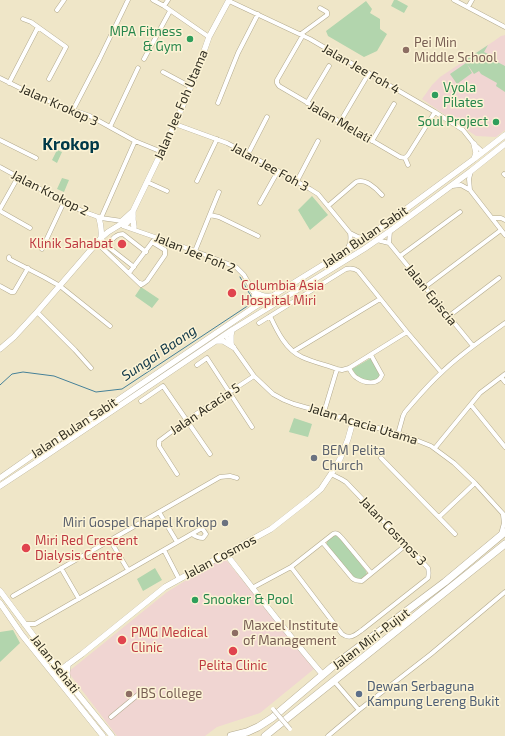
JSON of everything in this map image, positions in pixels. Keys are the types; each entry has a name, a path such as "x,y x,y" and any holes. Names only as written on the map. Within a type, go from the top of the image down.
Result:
{"highway":[{"name":"Jalan Miri-Pujut","path":"231,736 247,732 272,718 323,675 445,582 502,534"},
{"name":"Jalan Miri-Pujut","path":"265,736 338,686 398,628 505,544"}],"main road":[{"name":"Jalan Jee Foh Utama","path":"133,213 175,124 210,37 229,1"},
{"name":"Jalan Bulan Sabit","path":"0,478 84,423 260,303 368,237 505,135"},
{"path":"474,144 476,153 474,159"},
{"path":"483,152 489,152 504,144"},
{"name":"Jalan Bulan Sabit","path":"0,486 232,330 364,249 471,171 504,144"},
{"path":"0,348 14,337 99,241 108,232 123,223 130,212 133,213 135,228"},
{"path":"99,241 102,231 100,218"},
{"path":"260,303 270,302 356,251 364,249"},
{"path":"253,308 254,293 268,297 274,295"},
{"path":"232,330 232,346"},
{"path":"148,378 160,374 214,337 225,335"},
{"path":"217,341 228,343 232,346"},
{"name":"Jalan Cosmos","path":"59,671 161,590 271,529 317,492 331,474 343,452 353,421"},
{"path":"226,554 306,656 323,675"},
{"name":"Jalan Sehati","path":"0,591 59,671 112,736"},
{"name":"Jalan Sehati","path":"0,603 22,636 103,736"},
{"path":"22,636 27,638 50,667 59,671 61,680 77,701 78,706"},
{"path":"51,660 60,664 70,663 67,673 68,682"}],"street":[{"path":"57,10 64,0"},
{"path":"73,110 128,0"},
{"path":"153,0 210,37"},
{"path":"164,6 168,0"},
{"path":"454,0 505,27"},
{"path":"468,7 472,0"},
{"name":"Jalan Jee Foh 4","path":"229,1 302,35 435,112 459,127 483,152"},
{"path":"302,35 327,15 327,12 320,8"},
{"path":"144,59 170,11"},
{"path":"218,103 238,53 258,14"},
{"path":"23,20 31,22 68,45 49,79"},
{"path":"9,82 38,27"},
{"name":"Jalan Melati","path":"302,35 277,80 279,86 372,141 400,157 405,158"},
{"path":"307,103 329,66"},
{"path":"110,127 138,68"},
{"path":"163,72 191,87"},
{"path":"340,122 369,73"},
{"name":"Jalan Krokop 3","path":"0,78 36,96 90,116 135,141 162,152"},
{"path":"372,141 394,104"},
{"path":"408,165 405,158 435,112"},
{"path":"248,154 267,117"},
{"name":"Jalan Jee Foh 3","path":"175,124 217,139 248,154 315,192 350,233"},
{"path":"197,181 217,139"},
{"path":"0,140 36,158"},
{"path":"100,218 135,141"},
{"path":"297,182 318,141"},
{"name":"Jalan Krokop 2","path":"0,167 64,202 103,220 123,223"},
{"path":"260,203 278,171"},
{"path":"470,190 469,179 471,171"},
{"path":"18,177 0,210 30,228"},
{"path":"328,206 360,180 377,189 382,195"},
{"path":"147,182 167,191"},
{"path":"449,186 461,185 470,190 505,236"},
{"path":"195,251 219,192"},
{"path":"42,249 64,202"},
{"path":"400,256 460,212"},
{"path":"210,215 219,217 258,236"},
{"path":"492,218 501,218 505,220"},
{"name":"Jalan Jee Foh 2","path":"123,223 236,267 244,275 260,303"},
{"path":"424,287 501,230"},
{"path":"377,240 390,243 390,231"},
{"path":"350,233 358,238 368,237"},
{"path":"344,252 350,246 350,233"},
{"path":"107,246 115,236 122,234 146,252"},
{"path":"129,273 156,237"},
{"path":"99,241 134,267"},
{"path":"99,241 114,259 141,284 147,281 165,254 165,250 152,242"},
{"name":"Jalan Episcia","path":"390,243 473,346"},
{"path":"114,259 118,255"},
{"path":"9,257 10,259 60,286 110,326"},
{"path":"0,286 10,292 14,292 28,268"},
{"path":"259,323 346,269 355,269 441,372"},
{"path":"449,316 500,278"},
{"path":"294,351 380,298"},
{"path":"37,312 91,368"},
{"path":"270,316 280,335 294,351 301,356 342,370 349,368 407,332"},
{"path":"398,434 405,412 441,372 505,323"},
{"name":"Jalan Acacia Utama","path":"225,335 254,376 273,394 284,400 398,434 435,448 454,463 475,483 504,515 502,534"},
{"path":"349,368 358,379 369,383 377,381 382,378 382,375 371,355"},
{"path":"197,365 207,358 252,427"},
{"path":"324,412 337,369"},
{"path":"435,448 480,393 505,374"},
{"name":"Jalan Acacia 5","path":"177,474 159,446 159,441 254,376"},
{"path":"501,377 505,382"},
{"path":"141,401 163,386 188,420 210,454"},
{"path":"470,405 505,447"},
{"path":"381,458 455,534"},
{"name":"Jalan Cosmos 3","path":"291,567 342,634 347,637 356,635 428,578 430,573 428,568 346,482 331,474"},
{"path":"13,596 220,477 230,476 238,478"},
{"path":"439,517 475,483"},
{"path":"160,512 177,542"},
{"path":"24,624 35,624 192,534"},
{"path":"252,588 291,567 333,534 338,534 371,573"},
{"path":"110,540 128,570"},
{"path":"323,543 355,580 362,581 406,545"},
{"path":"164,550 179,579"},
{"path":"61,568 79,599"},
{"path":"328,736 431,654 505,592"},
{"path":"31,634 35,624"},
{"path":"338,686 359,710"},
{"path":"111,717 140,693"},
{"path":"273,709 290,729"}],"shaded area":[{"path":"505,35 505,130 496,137 476,136 422,99 440,77 501,36"},
{"path":"221,559 227,561 314,669 260,713 217,727 205,736 117,736 68,672 167,592"}],"green space":[{"path":"394,0 408,6 404,13 391,6"},
{"path":"366,1 372,9 370,13 380,19 380,29 387,34 377,51 364,57 328,36 326,31"},
{"path":"488,45 484,52 488,54 486,56 505,66 505,92 496,86 497,83 481,74 479,71 474,74 467,64 472,73 457,84 450,74 466,63 464,61"},
{"path":"57,150 62,152 57,163 52,160"},
{"path":"62,178 69,180 64,192 57,189"},
{"path":"312,196 328,215 310,230 298,210"},
{"path":"141,287 159,299 152,308 135,296"},
{"path":"371,358 381,377 370,382 357,377 352,369"},
{"path":"294,418 312,424 308,437 289,432"},
{"path":"335,535 341,538 366,571 367,574 360,580 356,580 327,545 328,540"},
{"path":"155,568 162,580 143,591 137,579"},
{"path":"13,630 20,643 0,662 0,632"}],"waterway":[{"name":"Sungai Baong","path":"0,385 12,374 23,372 54,376 96,392 122,389 249,305 252,298 240,277"}],"place":[{"name":"MPA Fitness & Gym","path":"190,39"},
{"name":"Pei Min Middle School","path":"406,50"},
{"name":"Vyola Pilates","path":"435,95"},
{"name":"Soul Project","path":"496,122"},
{"name":"Klinik Sahabat","path":"122,244"},
{"name":"Columbia Asia Hospital Miri","path":"232,293"},
{"name":"BEM Pelita Church","path":"314,458"},
{"name":"Miri Gospel Chapel Krokop","path":"225,523"},
{"name":"Miri Red Crescent Dialysis Centre","path":"26,548"},
{"name":"Snooker & Pool","path":"195,600"},
{"name":"Maxcel Institute of Management","path":"235,633"},
{"name":"PMG Medical Clinic","path":"122,640"},
{"name":"Pelita Clinic","path":"233,651"},
{"name":"IBS College","path":"129,694"},
{"name":"Dewan Serbaguna Kampung Lereng Bukit","path":"359,694"}],"district":[{"name":"Krokop","path":"71,144"}]}
